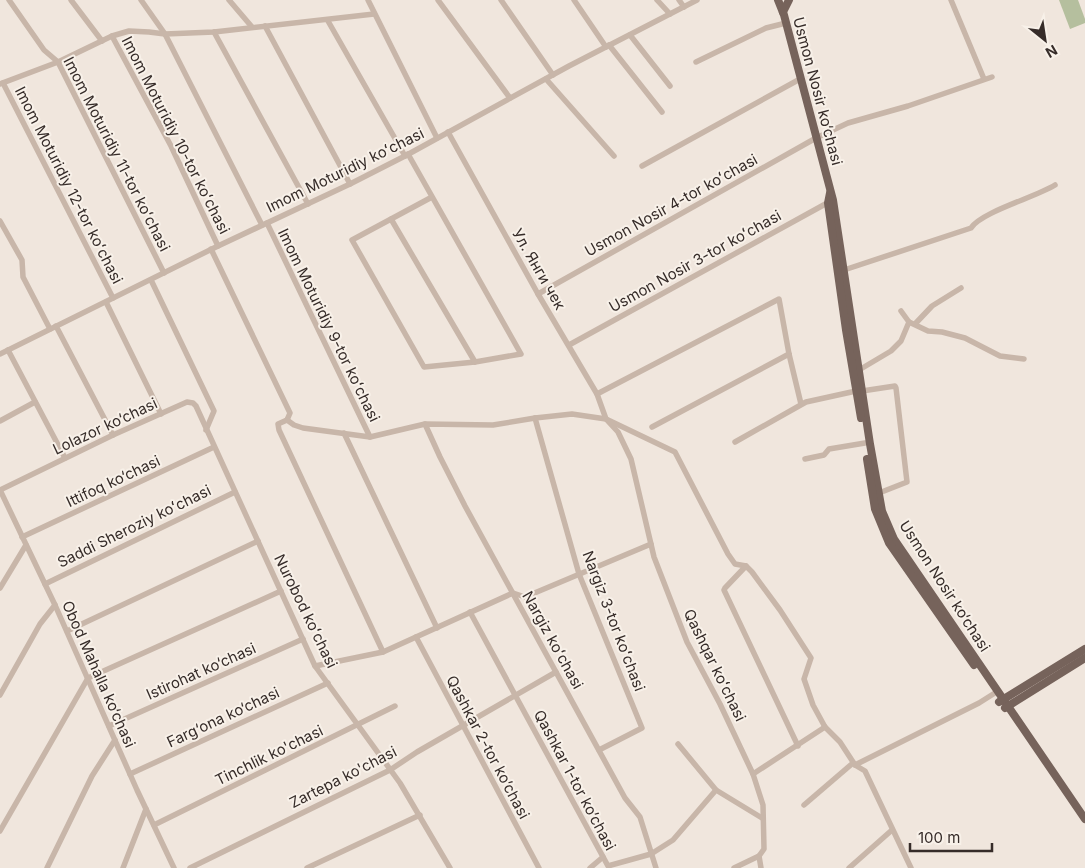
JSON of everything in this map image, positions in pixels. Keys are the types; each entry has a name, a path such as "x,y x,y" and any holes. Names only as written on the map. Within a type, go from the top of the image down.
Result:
{"main road":[{"name":"Usmon Nosir ko‘chasi","path":"778,0 786,23 830,191 859,391 882,511 894,539 1003,704 1022,725 1085,819"},
{"path":"783,12 789,0"},
{"name":"Usmon Nosir ko‘chasi","path":"831,201 844,270 859,370 859,391"},
{"name":"Usmon Nosir ko‘chasi","path":"863,415 865,443 875,509 887,539 906,570 996,693"},
{"path":"1003,704 1085,650"},
{"path":"1003,704 1085,658"}],"street":[{"name":"Imom Moturidiy 11-tor koʻchasi","path":"9,0 44,50 58,62 164,273"},
{"name":"Imom Moturidiy 10-tor koʻchasi","path":"71,0 102,41"},
{"name":"Imom Moturidiy 9-tor koʻchasi","path":"141,0 165,34 264,224 370,437"},
{"path":"230,0 252,27"},
{"path":"368,0 437,138"},
{"path":"438,0 510,98"},
{"path":"502,0 553,75"},
{"path":"574,0 608,46 662,112"},
{"path":"657,0 670,14"},
{"path":"679,0 684,7"},
{"name":"Imom Moturidiy koʻchasi","path":"0,354 211,249 350,184 697,0"},
{"path":"951,0 984,79"},
{"path":"1,84 58,62 112,36 129,31 165,34 214,32 374,14"},
{"path":"328,20 432,197 520,354 475,362 424,367 352,240 432,197"},
{"path":"696,62 766,28 786,23"},
{"path":"265,26 350,184"},
{"path":"214,32 308,204"},
{"path":"630,35 670,86"},
{"name":"Imom Moturidiy 10-tor koʻchasi","path":"112,36 171,146 218,246"},
{"name":"Usmon Nosir 4-tor koʻchasi","path":"538,294 816,138 848,123 900,109 992,77"},
{"path":"546,79 614,156"},
{"path":"642,166 800,79"},
{"name":"Imom Moturidiy 12-tor koʻchasi","path":"1,84 113,298"},
{"name":"Ул. Янги чек","path":"448,132 538,294 598,394 606,419"},
{"path":"844,270 972,228 975,223 1004,208 1044,192 1055,185"},
{"name":"Usmon Nosir 3-tor koʻchasi","path":"569,344 831,201"},
{"path":"390,219 475,362"},
{"path":"0,221 22,260 24,277 112,435"},
{"name":"Imom Moturidiy 10-tor koʻchasi","path":"211,249 290,412 287,420"},
{"path":"150,280 214,411 206,430"},
{"path":"859,370 891,351 901,341 912,323 932,306 961,288"},
{"path":"598,394 778,299 788,354 801,404"},
{"name":"Imom Moturidiy 12-tor koʻchasi","path":"106,302 161,414"},
{"path":"901,311 912,323 928,331 942,332 965,338 1000,356 1024,359"},
{"path":"8,350 65,458"},
{"path":"652,427 788,354"},
{"path":"735,442 806,402 895,386 908,482 878,493"},
{"path":"0,421 35,402"},
{"name":"Lolazor ko‘chasi","path":"0,490 112,435 187,402 193,402 206,430"},
{"name":"Imom Moturidiy 9-tor koʻchasi","path":"287,420 303,428 370,437 426,424 494,425 572,414 606,419 675,452 728,554 736,564 746,566 752,572 780,610 811,658 804,679 813,705 825,727"},
{"name":"Nargiz 3-tor koʻchasi","path":"535,418 579,574 642,728 598,750"},
{"name":"Qashqar koʻchasi","path":"606,419 618,432 631,459 654,557 687,642 720,704 753,774 763,805 764,850 759,856 761,868"},
{"path":"287,420 278,424 279,430 383,652"},
{"name":"Nargiz koʻchasi","path":"426,424 440,457 465,506 625,798 640,817 656,868"},
{"name":"Nurobod koʻchasi","path":"206,430 316,666 420,815 447,867"},
{"path":"344,433 437,628"},
{"path":"805,459 824,455 830,449 865,443"},
{"name":"Ittifoq ko‘chasi","path":"22,537 214,447"},
{"name":"Obod Mahalla ko‘chasi","path":"0,490 67,631 174,868"},
{"name":"Saddi Sheroziy koʻchasi","path":"45,584 235,492"},
{"path":"67,631 258,541"},
{"path":"316,666 383,652 513,593 525,597 651,544"},
{"path":"0,588 26,545"},
{"path":"746,566 724,590 798,746"},
{"path":"0,831 88,678 281,591"},
{"path":"0,695 40,624 55,605"},
{"name":"Qashkar 1-tor koʼchasi","path":"470,612 608,866 652,854 673,840 716,790"},
{"name":"Qashkar 2-tor koʼchasi","path":"416,637 462,726 540,868"},
{"name":"Istirohat ko‘chasi","path":"109,726 303,639"},
{"name":"Zartepa ko'chasi","path":"190,868 390,770 417,752 556,672"},
{"name":"Farg‘ona ko‘chasi","path":"130,774 328,683"},
{"path":"804,805 854,764 996,693"},
{"name":"Tinchlik ko'chasi","path":"154,825 395,706"},
{"path":"753,774 825,727 840,742 854,764 865,772 911,868"},
{"path":"47,868 92,776 115,740"},
{"path":"678,744 716,790 762,818"},
{"path":"123,868 146,809"},
{"path":"307,868 420,815"},
{"path":"849,868 892,830"},
{"path":"590,868 603,856"},
{"path":"734,868 759,856"}],"green space":[{"path":"1059,0 1078,0 1085,23 1070,29"}]}
